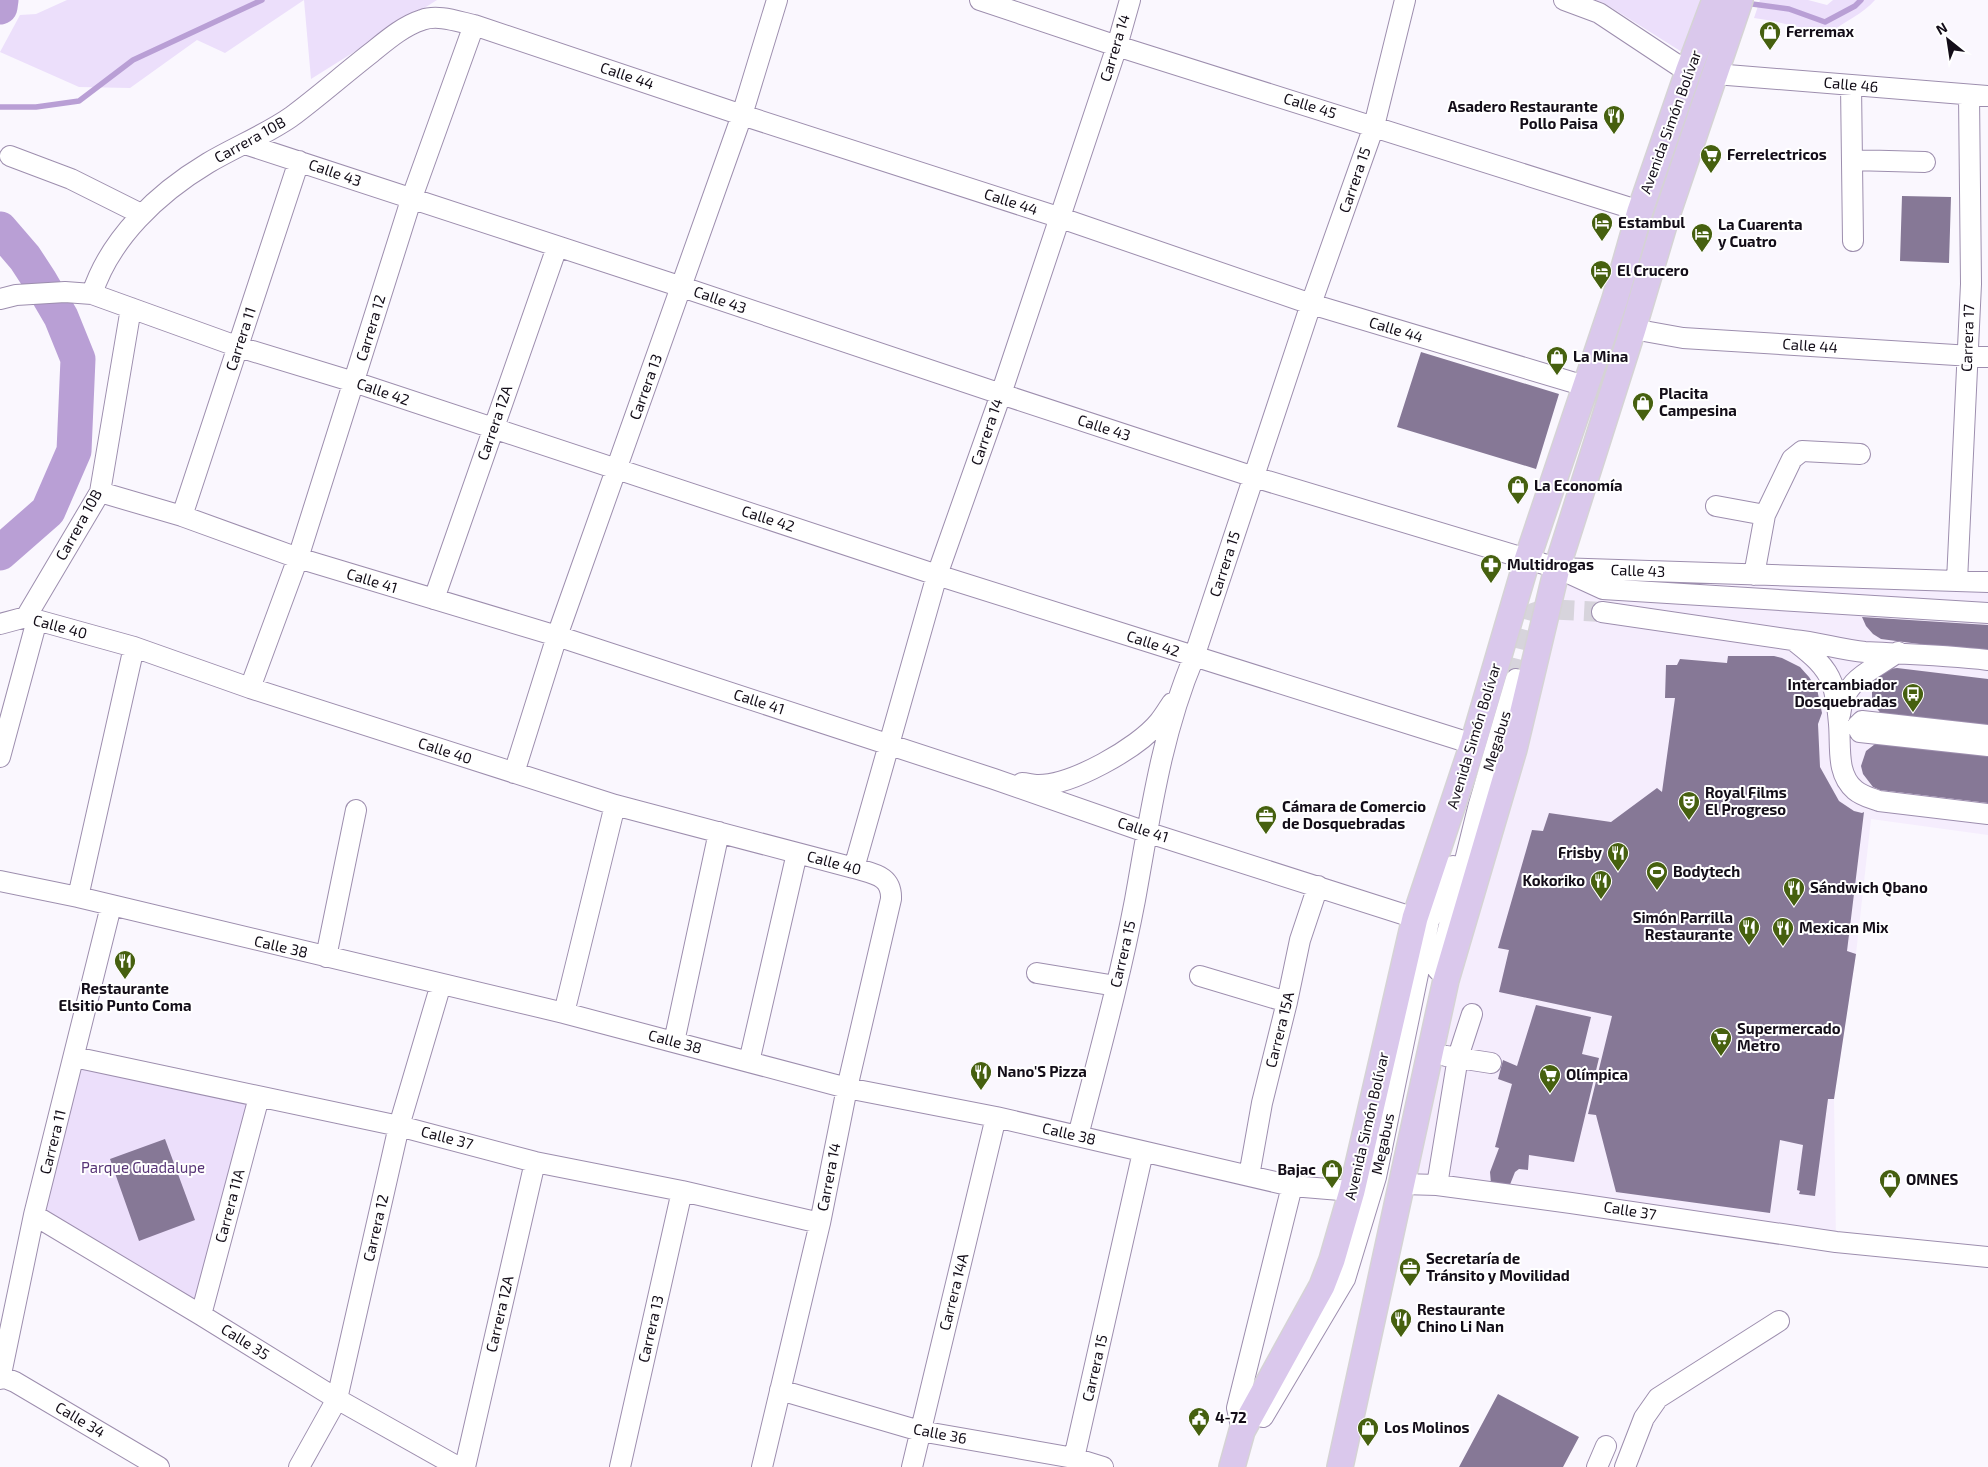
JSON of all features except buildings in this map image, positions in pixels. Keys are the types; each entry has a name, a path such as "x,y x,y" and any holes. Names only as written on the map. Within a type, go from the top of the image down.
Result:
{"main road":[{"name":"Avenida Simón Bolívar","path":"1232,1467 1242,1431 1322,1286 1332,1260 1352,1191 1415,918 1472,744 1527,560 1615,299 1640,211 1715,0"},
{"name":"Avenida Simón Bolívar","path":"1341,1466 1446,980 1514,749 1557,568 1667,215 1740,0"},
{"path":"1557,568 1559,544 1585,386"}],"street":[{"name":"Carrera 13","path":"514,773 557,636 742,115 777,0"},
{"name":"Calle 45","path":"980,0 1117,46 1640,211"},
{"name":"Carrera 14","path":"854,868 937,575 1001,394 1058,218 1117,46 1130,0"},
{"name":"Carrera 15","path":"1078,1136 1116,986 1135,900 1157,775 1180,691 1194,657 1311,304 1374,126 1405,0"},
{"path":"1564,0 1599,13 1688,72"},
{"name":"Calle 44","path":"438,18 474,25 1058,218 1311,304 1585,386"},
{"name":"Carrera 10B","path":"92,294 98,276 111,252 141,214 171,189 208,163 245,144 290,117 394,35 423,20 438,18"},
{"name":"Carrera 12","path":"250,688 298,558 411,200 474,25"},
{"name":"Calle 46","path":"1715,74 1979,95"},
{"path":"1851,86 1853,241"},
{"name":"Carrera 17","path":"1957,581 1968,356 1979,285 1979,95"},
{"name":"Calle 43","path":"245,144 1254,477 1557,568 1988,582"},
{"path":"10,156 71,179 141,214"},
{"path":"1852,160 1925,162"},
{"name":"Carrera 11","path":"182,516 299,161"},
{"name":"Carrera 12A","path":"434,600 557,247"},
{"name":"Calle 42","path":"8,297 65,292 92,294 239,347 354,382 493,430 937,575 1472,744"},
{"name":"Carrera 10B","path":"0,757 32,619 100,492 131,308"},
{"name":"Calle 44","path":"1633,329 1682,338 1988,357"},
{"path":"1754,575 1765,515 1792,459 1802,451 1860,454"},
{"name":"Calle 41","path":"100,492 182,516 298,558 557,636 889,744 1146,832 1415,918"},
{"path":"1716,506 1765,515"},
{"path":"1557,568 1603,589 1988,613"},
{"path":"1602,612 1811,641 1864,652 1898,652 1988,660"},
{"name":"Calle 40","path":"0,624 32,619 134,647 250,688 615,805 854,868 879,876 890,886"},
{"path":"1793,640 1823,667 1832,681 1839,724 1840,762 1847,782 1863,795 1879,801 1988,814"},
{"path":"78,897 134,647"},
{"path":"1839,724 1841,708 1846,694 1855,681 1868,670 1882,664 1898,652"},
{"name":"Megabus","path":"1341,1466 1448,925 1478,804 1516,679"},
{"path":"994,779 1039,785 1067,779 1102,764 1118,756 1159,722 1180,691"},
{"path":"1988,735 1862,721 1857,726 1860,732 1988,746"},
{"name":"Megabus","path":"1244,1467 1254,1433 1345,1279 1376,1177 1430,921 1478,804"},
{"path":"564,1013 615,805"},
{"path":"326,957 356,810"},
{"path":"674,1042 719,832"},
{"path":"749,1062 797,853"},
{"name":"Calle 38","path":"0,881 78,897 564,1013 847,1088 996,1117 1292,1186 1352,1191"},
{"name":"Carrera 14","path":"762,1467 820,1223 847,1088 891,899 890,886"},
{"name":"Carrera 15A","path":"1249,1176 1262,1103 1300,940 1318,886"},
{"name":"Carrera 11","path":"0,1377 34,1215 110,906"},
{"path":"1037,973 1116,986"},
{"path":"1200,976 1287,1002"},
{"name":"Carrera 12","path":"299,1467 337,1400 400,1126 441,984"},
{"path":"1437,1185 1458,1057 1472,1014"},
{"path":"1429,1055 1458,1057 1491,1063"},
{"name":"Calle 37","path":"74,1057 400,1126 535,1162 682,1191 820,1223"},
{"name":"Carrera 11A","path":"201,1315 259,1097"},
{"name":"Carrera 14A","path":"912,1467 996,1117"},
{"name":"Carrera 15","path":"1073,1463 1143,1152"},
{"name":"Carrera 12A","path":"464,1467 535,1162"},
{"name":"Calle 37","path":"1402,1184 1437,1185 1581,1204 1836,1242 1988,1257"},
{"path":"1242,1431 1237,1408 1292,1186"},
{"name":"Carrera 13","path":"620,1467 682,1191"},
{"name":"Calle 35","path":"34,1215 201,1315 337,1400 458,1467"},
{"path":"1626,1467 1644,1418 1658,1398 1779,1321"},
{"name":"Calle 34","path":"0,1377 15,1382 159,1467"},
{"name":"Calle 36","path":"780,1390 920,1431 1073,1463 1103,1467"},
{"path":"1596,1467 1606,1446"}],"shaded area":[{"path":"1557,568 1988,582 1988,835 1871,819 1856,954 1834,1099 1836,1242 1402,1184"}],"green space":[{"path":"67,0 304,0 225,53 197,40 130,88 79,87 0,52 20,15 36,14"},
{"path":"304,0 437,0 311,79"},
{"path":"1595,0 1706,0 1693,59 1604,3"},
{"path":"1760,0 1808,0 1827,5 1833,0 1875,0 1864,10 1829,34 1754,18"},
{"name":"Parque Guadalupe","path":"74,1057 259,1097 201,1315 34,1215"}],"waterway":[{"path":"0,7 1,0"},
{"path":"0,107 36,107 79,101 133,60 262,0"},
{"path":"1745,3 1789,9 1825,22 1855,6 1861,0"},
{"path":"0,229 25,258 40,281 61,317 78,359 74,451 48,511 0,553"}],"tunnel":[{"path":"1516,679 1533,613 1545,609 1602,612"}],"place":[{"name":"Ferremax","path":"1770,51"},
{"name":"Asadero Restaurante Pollo Paisa","path":"1614,135"},
{"name":"Ferrelectricos","path":"1711,174"},
{"name":"Estambul","path":"1602,242"},
{"name":"La Cuarenta y Cuatro","path":"1702,253"},
{"name":"El Crucero","path":"1601,290"},
{"name":"La Mina","path":"1557,376"},
{"name":"Placita Campesina","path":"1643,422"},
{"name":"La Economía","path":"1518,505"},
{"name":"Multidrogas","path":"1491,584"},
{"name":"Intercambiador Dosquebradas","path":"1913,713"},
{"name":"Royal Films El Progreso","path":"1689,821"},
{"name":"Cámara de Comercio de Dosquebradas","path":"1266,835"},
{"name":"Frisby","path":"1618,872"},
{"name":"Bodytech","path":"1657,891"},
{"name":"Kokoriko","path":"1601,900"},
{"name":"Sándwich Qbano","path":"1794,907"},
{"name":"Simón Parrilla Restaurante","path":"1749,946"},
{"name":"Mexican Mix","path":"1783,947"},
{"name":"Restaurante Elsitio Punto Coma","path":"125,980"},
{"name":"Supermercado Metro","path":"1721,1057"},
{"name":"Nano'S Pizza","path":"981,1091"},
{"name":"Olímpica","path":"1550,1094"},
{"name":"Bajac","path":"1332,1189"},
{"name":"OMNES","path":"1890,1199"},
{"name":"Secretaría de Tránsito y Movilidad","path":"1410,1287"},
{"name":"Restaurante Chino Li Nan","path":"1401,1338"},
{"name":"4-72","path":"1199,1437"},
{"name":"Los Molinos","path":"1368,1447"}]}
